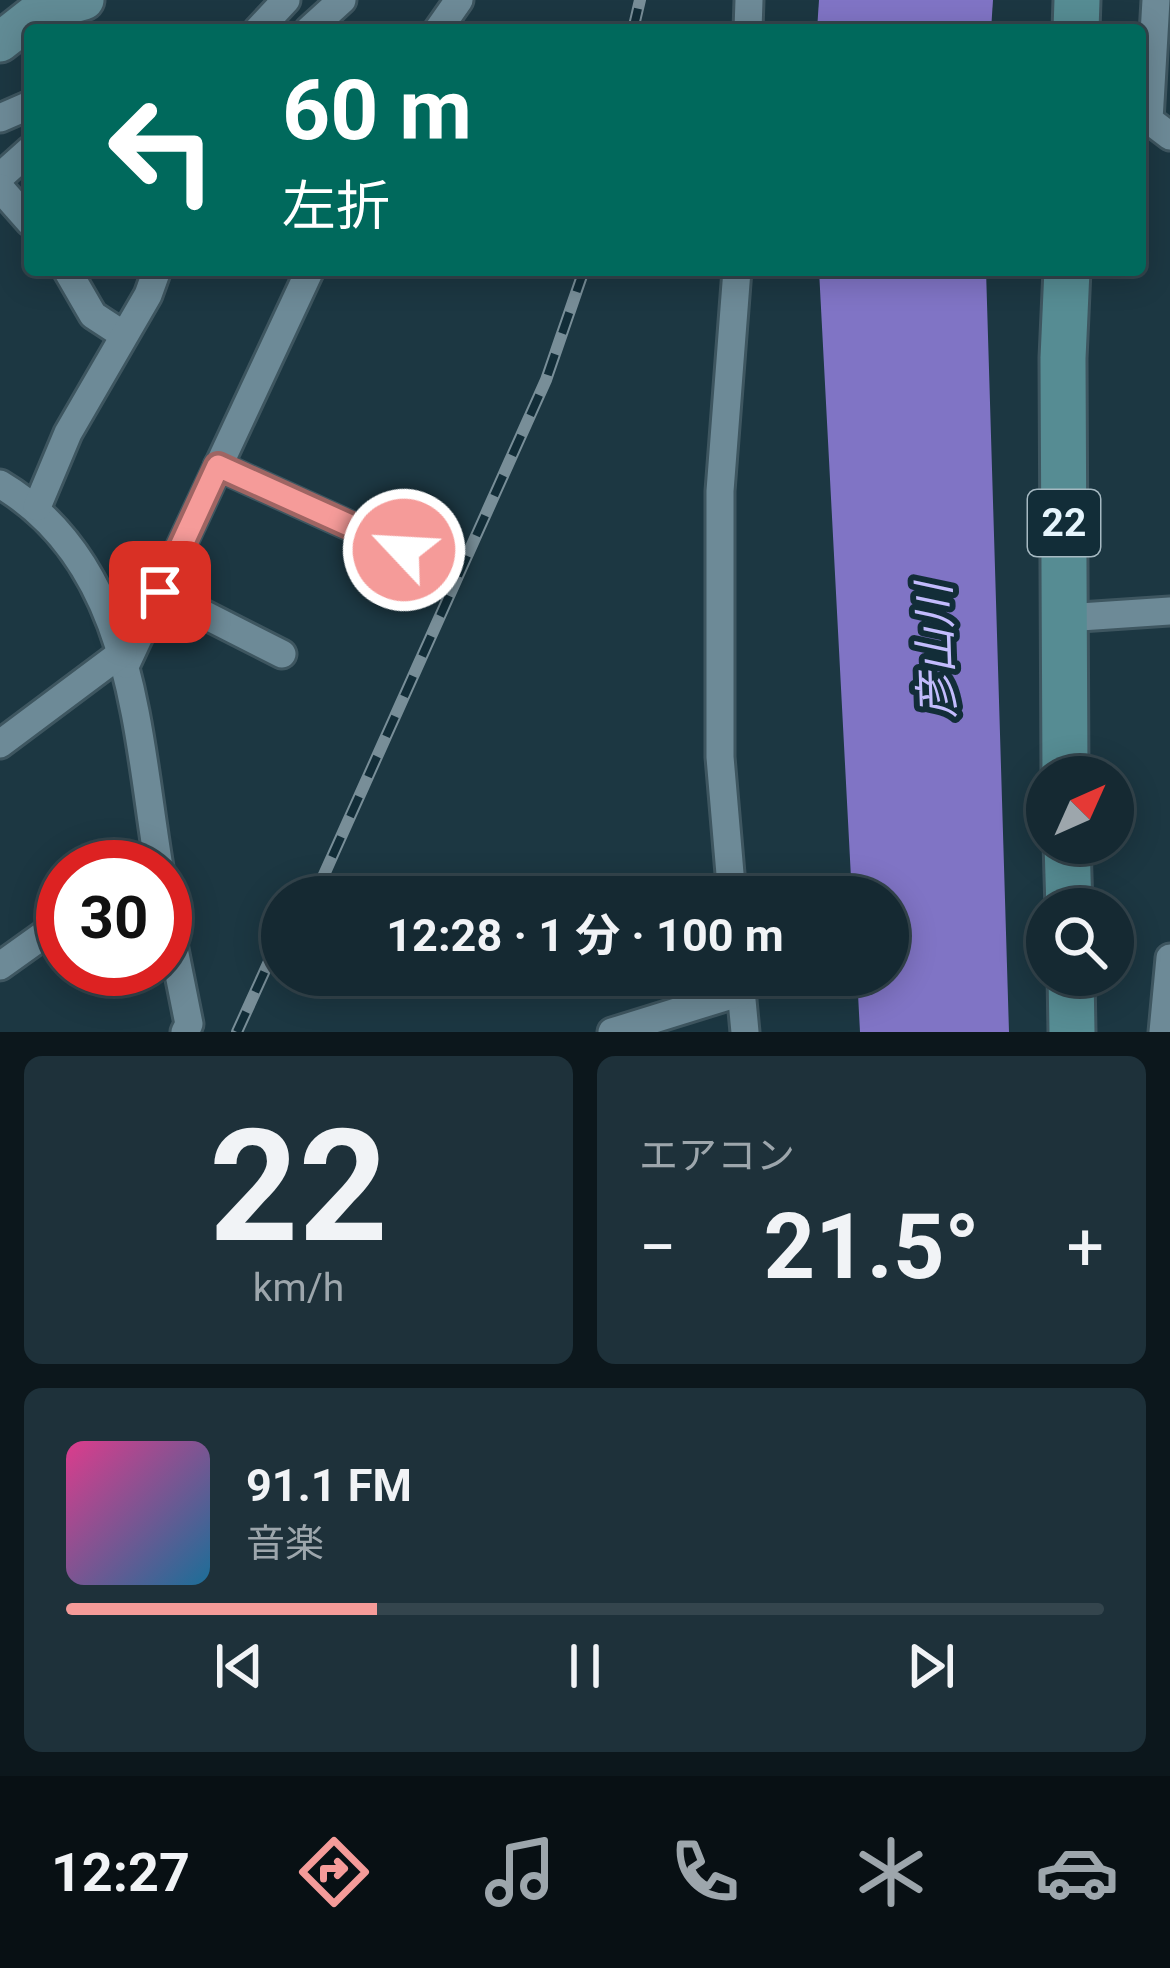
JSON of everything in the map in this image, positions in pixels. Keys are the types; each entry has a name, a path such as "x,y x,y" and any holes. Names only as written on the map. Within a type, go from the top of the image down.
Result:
{"main road":[{"name":"22","path":"1065,756 1066,276"},
{"path":"1071,996 1072,1032"}],"street":[{"path":"264,24 286,0"},
{"path":"1156,0 1149,120 1170,136"},
{"path":"0,42 37,13 67,2"},
{"path":"0,177 24,155"},
{"path":"0,188 24,215"},
{"path":"71,276 93,315 122,334"},
{"path":"38,507 68,433 155,276"},
{"path":"0,744 125,658 307,276"},
{"path":"730,876 720,757 720,491 737,276"},
{"path":"218,466 404,550"},
{"path":"0,484 38,507 88,571 114,623 125,658 148,840"},
{"path":"160,592 281,654"},
{"path":"1065,618 1170,611"},
{"path":"0,966 36,940"},
{"path":"1163,1032 1170,958"},
{"path":"184,996 191,1029"},
{"path":"617,1031 707,996"},
{"path":"741,996 745,1032"}],"water":[{"path":"819,0 993,0 991,24 817,24"},
{"name":"彦山川","path":"819,276 986,276 1009,1032 860,1032 858,996 909,996 909,876 851,876"}],"railway":[{"path":"634,24 640,0"},
{"path":"323,876 546,380 582,276"},
{"path":"237,1032 261,979"}],"route":[{"path":"160,592 218,466 404,550"}]}
